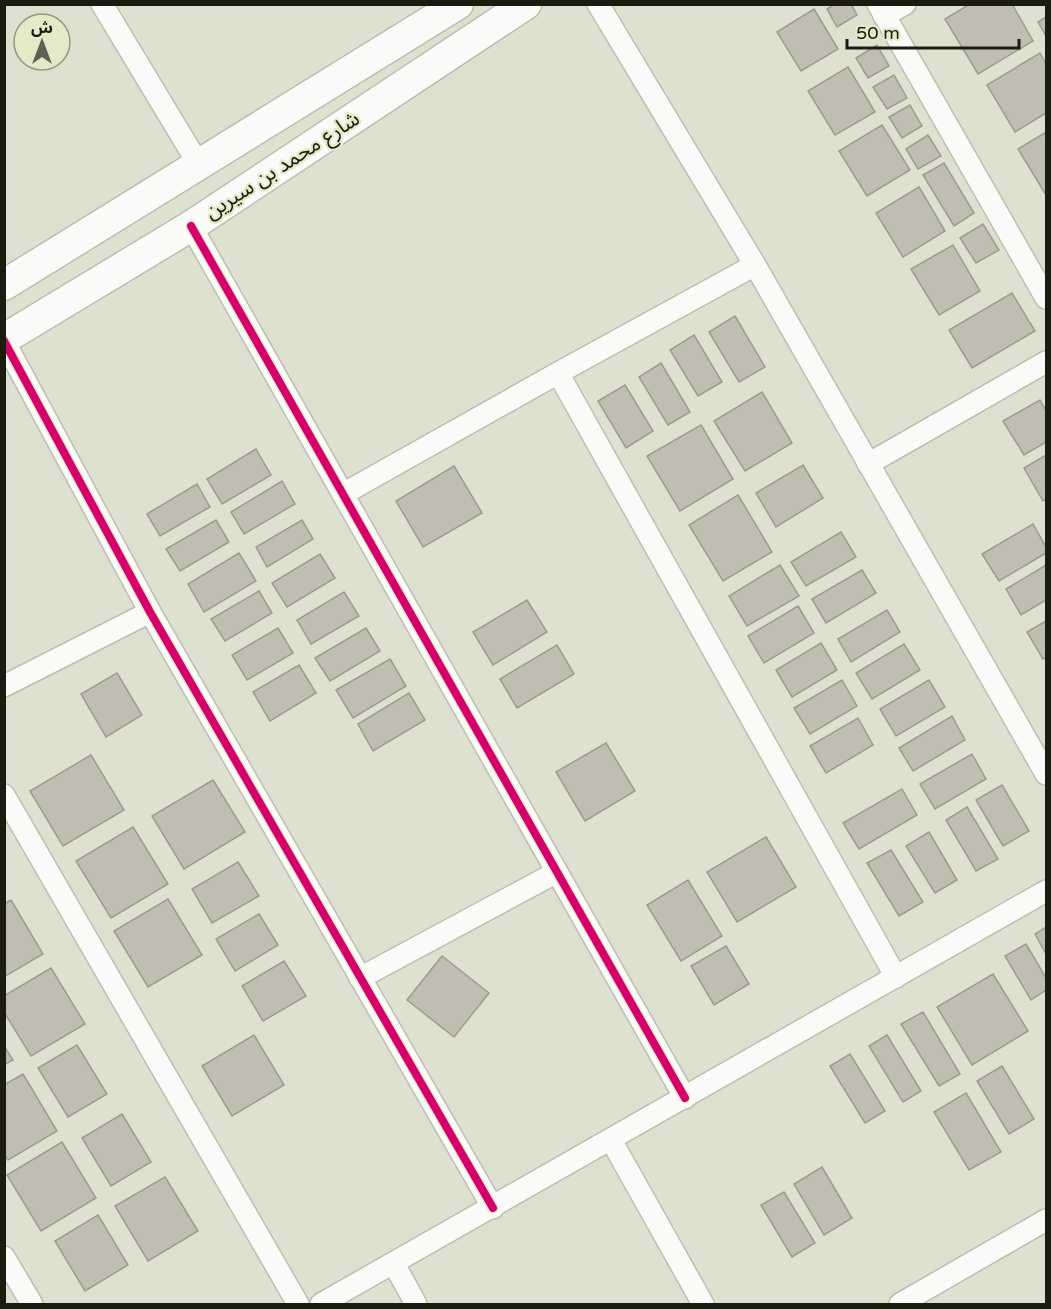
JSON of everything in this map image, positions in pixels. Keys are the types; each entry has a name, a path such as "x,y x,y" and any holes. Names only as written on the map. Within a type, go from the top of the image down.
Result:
{"street":[{"path":"102,4 199,165"},
{"name":"شارع محمد بن سيرين","path":"4,285 458,4"},
{"name":"شارع محمد بن سيرين","path":"4,340 191,226 526,4"},
{"path":"598,4 755,265 1047,774"},
{"path":"905,4 881,10 1047,298"},
{"path":"191,226 685,1098"},
{"path":"343,494 755,265"},
{"path":"4,340 150,612 493,1208"},
{"path":"868,464 1047,362"},
{"path":"558,373 896,977"},
{"path":"4,686 150,612"},
{"path":"4,795 298,1305"},
{"path":"360,978 557,872"},
{"path":"321,1305 1047,891"},
{"path":"611,1140 703,1305"},
{"path":"900,1305 1047,1220"},
{"path":"4,1257 32,1305"},
{"path":"393,1264 416,1305"}],"building":[{"path":"835,4 851,4 857,15 837,27 827,9"},
{"path":"970,4 1012,4 1033,41 978,74 945,19"},
{"path":"814,9 838,49 801,71 777,32"},
{"path":"1046,17 1046,36 1038,22"},
{"path":"877,45 889,66 868,78 856,58"},
{"path":"1040,53 1046,64 1046,113 1015,132 987,85"},
{"path":"848,67 875,112 835,135 808,91"},
{"path":"894,75 907,98 887,109 873,87"},
{"path":"910,105 922,126 902,138 889,117"},
{"path":"882,125 910,170 867,196 839,151"},
{"path":"1046,132 1046,195 1018,149"},
{"path":"928,135 941,156 918,169 906,149"},
{"path":"944,163 974,213 954,226 923,175"},
{"path":"919,187 945,231 903,257 876,213"},
{"path":"983,224 999,250 976,263 960,238"},
{"path":"953,245 980,291 939,315 911,269"},
{"path":"1012,293 1035,331 972,368 949,330"},
{"path":"735,316 765,367 739,382 709,332"},
{"path":"694,335 722,382 698,396 670,350"},
{"path":"661,363 690,412 668,425 639,377"},
{"path":"625,385 653,431 626,448 598,401"},
{"path":"762,392 792,443 745,471 714,421"},
{"path":"1040,400 1046,411 1046,442 1024,455 1003,421"},
{"path":"701,425 733,479 680,511 647,456"},
{"path":"256,449 271,475 222,504 207,479"},
{"path":"1046,455 1046,499 1043,501 1024,468"},
{"path":"803,465 823,498 776,527 756,493"},
{"path":"454,466 482,513 423,547 396,501"},
{"path":"282,481 295,504 244,534 231,512"},
{"path":"197,484 210,507 160,536 147,514"},
{"path":"738,495 772,552 723,581 689,525"},
{"path":"216,520 229,542 180,571 166,549"},
{"path":"302,520 313,539 267,567 256,547"},
{"path":"1033,524 1046,547 1046,553 999,581 982,554"},
{"path":"841,532 856,557 806,586 791,562"},
{"path":"239,553 256,581 204,612 188,584"},
{"path":"320,554 335,578 287,607 272,583"},
{"path":"780,565 799,596 747,626 729,596"},
{"path":"1046,565 1046,600 1021,615 1006,589"},
{"path":"862,570 876,593 826,623 812,599"},
{"path":"259,591 272,613 225,641 211,619"},
{"path":"344,592 359,616 311,644 297,620"},
{"path":"527,600 547,632 493,665 473,632"},
{"path":"798,606 814,633 764,663 748,636"},
{"path":"887,610 900,632 851,662 838,639"},
{"path":"1046,621 1046,658 1043,659 1027,632"},
{"path":"278,628 293,653 247,680 232,655"},
{"path":"366,628 380,651 330,681 315,658"},
{"path":"821,643 837,670 792,697 776,670"},
{"path":"904,644 920,670 872,699 856,673"},
{"path":"557,645 574,674 517,708 500,679"},
{"path":"390,659 406,686 353,718 336,690"},
{"path":"299,665 316,693 270,721 253,692"},
{"path":"117,673 142,715 106,737 81,694"},
{"path":"842,680 857,706 810,734 794,708"},
{"path":"929,680 945,707 896,736 880,709"},
{"path":"409,693 425,720 373,751 358,724"},
{"path":"952,716 965,740 913,771 899,748"},
{"path":"858,718 873,745 826,773 810,746"},
{"path":"606,743 635,791 585,821 556,772"},
{"path":"972,754 986,779 935,809 920,784"},
{"path":"91,755 124,810 63,846 30,791"},
{"path":"213,780 245,832 184,869 152,816"},
{"path":"1002,785 1029,831 1003,846 976,800"},
{"path":"902,789 917,815 859,849 843,823"},
{"path":"967,807 998,859 976,871 946,820"},
{"path":"133,827 168,884 111,918 76,861"},
{"path":"929,832 957,880 935,893 906,846"},
{"path":"766,837 796,887 737,922 707,872"},
{"path":"891,850 923,902 899,916 867,863"},
{"path":"238,862 259,896 212,923 192,889"},
{"path":"688,880 722,936 681,961 647,905"},
{"path":"168,899 202,955 148,987 114,931"},
{"path":"11,900 43,954 4,977 4,904"},
{"path":"259,914 278,945 235,971 216,939"},
{"path":"1046,927 1046,954 1035,934"},
{"path":"1026,944 1046,978 1046,990 1031,1000 1005,956"},
{"path":"726,946 749,984 714,1005 691,966"},
{"path":"442,956 489,993 454,1037 407,1000"},
{"path":"284,961 306,996 263,1021 242,986"},
{"path":"51,968 85,1024 31,1056 4,1012 4,996"},
{"path":"993,974 1028,1031 972,1065 937,1007"},
{"path":"923,1012 960,1074 939,1086 901,1024"},
{"path":"254,1035 284,1085 232,1116 202,1066"},
{"path":"887,1035 921,1091 903,1102 869,1046"},
{"path":"77,1045 107,1094 68,1117 38,1068"},
{"path":"4,1046 13,1060 4,1065"},
{"path":"850,1054 885,1111 865,1123 830,1066"},
{"path":"1002,1066 1034,1119 1009,1134 977,1081"},
{"path":"23,1074 57,1131 8,1160 4,1153 4,1085"},
{"path":"966,1093 1001,1152 969,1170 934,1112"},
{"path":"122,1114 151,1162 111,1186 82,1138"},
{"path":"62,1142 96,1198 41,1231 7,1175"},
{"path":"822,1167 852,1218 824,1235 794,1184"},
{"path":"165,1177 198,1231 148,1261 115,1206"},
{"path":"784,1192 815,1243 792,1257 761,1205"},
{"path":"98,1215 128,1265 85,1291 55,1241"}],"cycle path":[{"path":"191,226 685,1098"},
{"path":"4,341 150,612 493,1208"}]}
